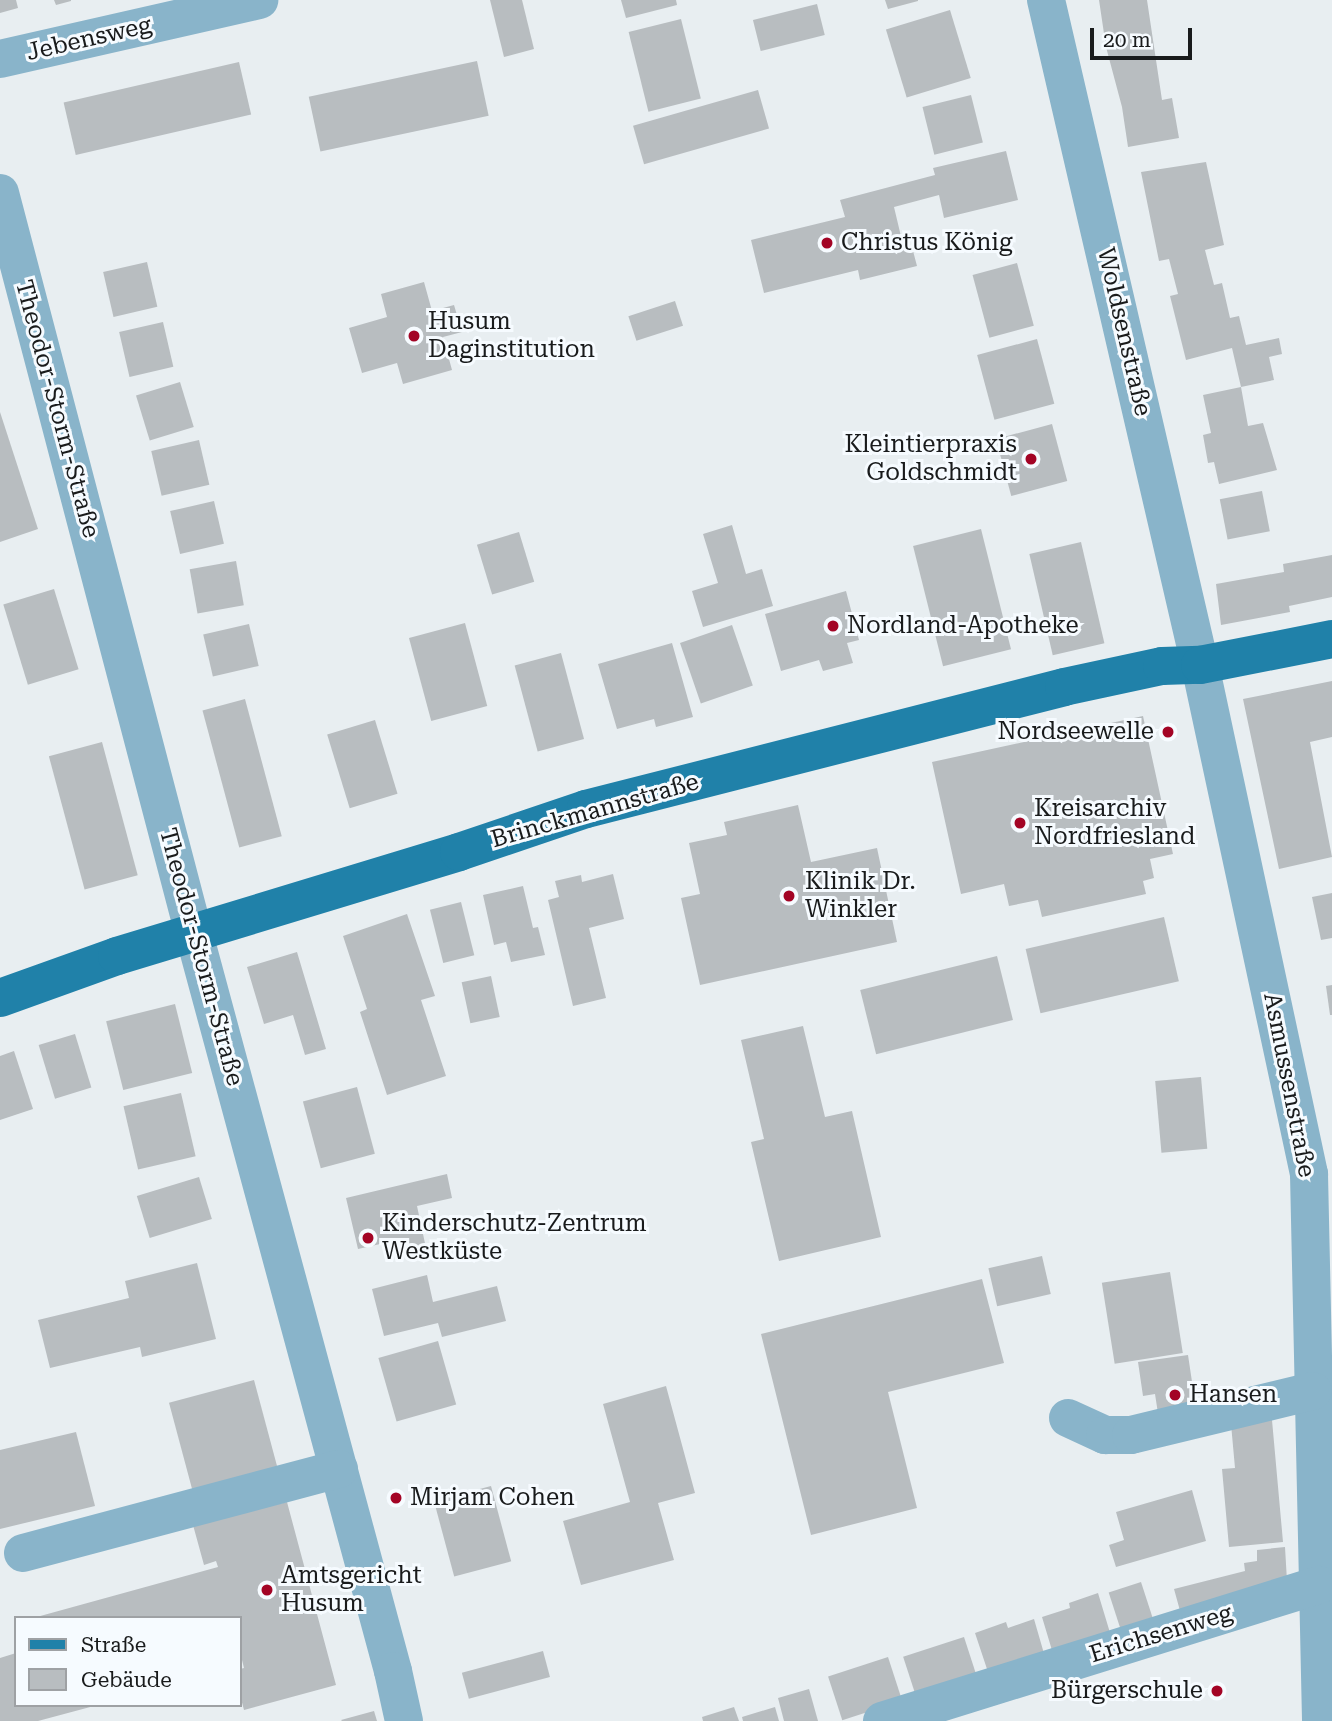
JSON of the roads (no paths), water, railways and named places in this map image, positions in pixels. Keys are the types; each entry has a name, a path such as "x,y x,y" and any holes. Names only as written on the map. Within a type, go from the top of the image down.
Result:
{"main road":[{"name":"Brinckmannstraße","path":"0,998 117,956 459,852 586,809 1064,687 1162,666 1200,665 1332,639"}],"street":[{"name":"Jebensweg","path":"0,59 259,0"},
{"name":"Woldsenstraße","path":"1046,0 1200,665"},
{"name":"Theodor-Storm-Straße","path":"0,193 404,1721"},
{"name":"Asmussenstraße","path":"1200,665 1309,1174 1313,1391 1324,1509 1319,1584 1325,1641 1321,1721"},
{"path":"1068,1418 1105,1435 1131,1435 1313,1391"},
{"path":"23,1553 339,1468"},
{"name":"Erichsenweg","path":"882,1721 1319,1584"}],"place":[{"name":"Christus König","path":"827,243"},
{"name":"Husum Daginstitution","path":"414,336"},
{"name":"Kleintierpraxis Goldschmidt","path":"1031,459"},
{"name":"Nordland-Apotheke","path":"833,626"},
{"name":"Nordseewelle","path":"1168,732"},
{"name":"Kreisarchiv Nordfriesland","path":"1020,823"},
{"name":"Klinik Dr. Winkler","path":"789,896"},
{"name":"Kinderschutz-Zentrum Westküste","path":"368,1238"},
{"name":"Hansen","path":"1175,1395"},
{"name":"Mirjam Cohen","path":"396,1498"},
{"name":"Amtsgericht Husum","path":"267,1590"},
{"name":"Bürgerschule","path":"1217,1691"}]}
